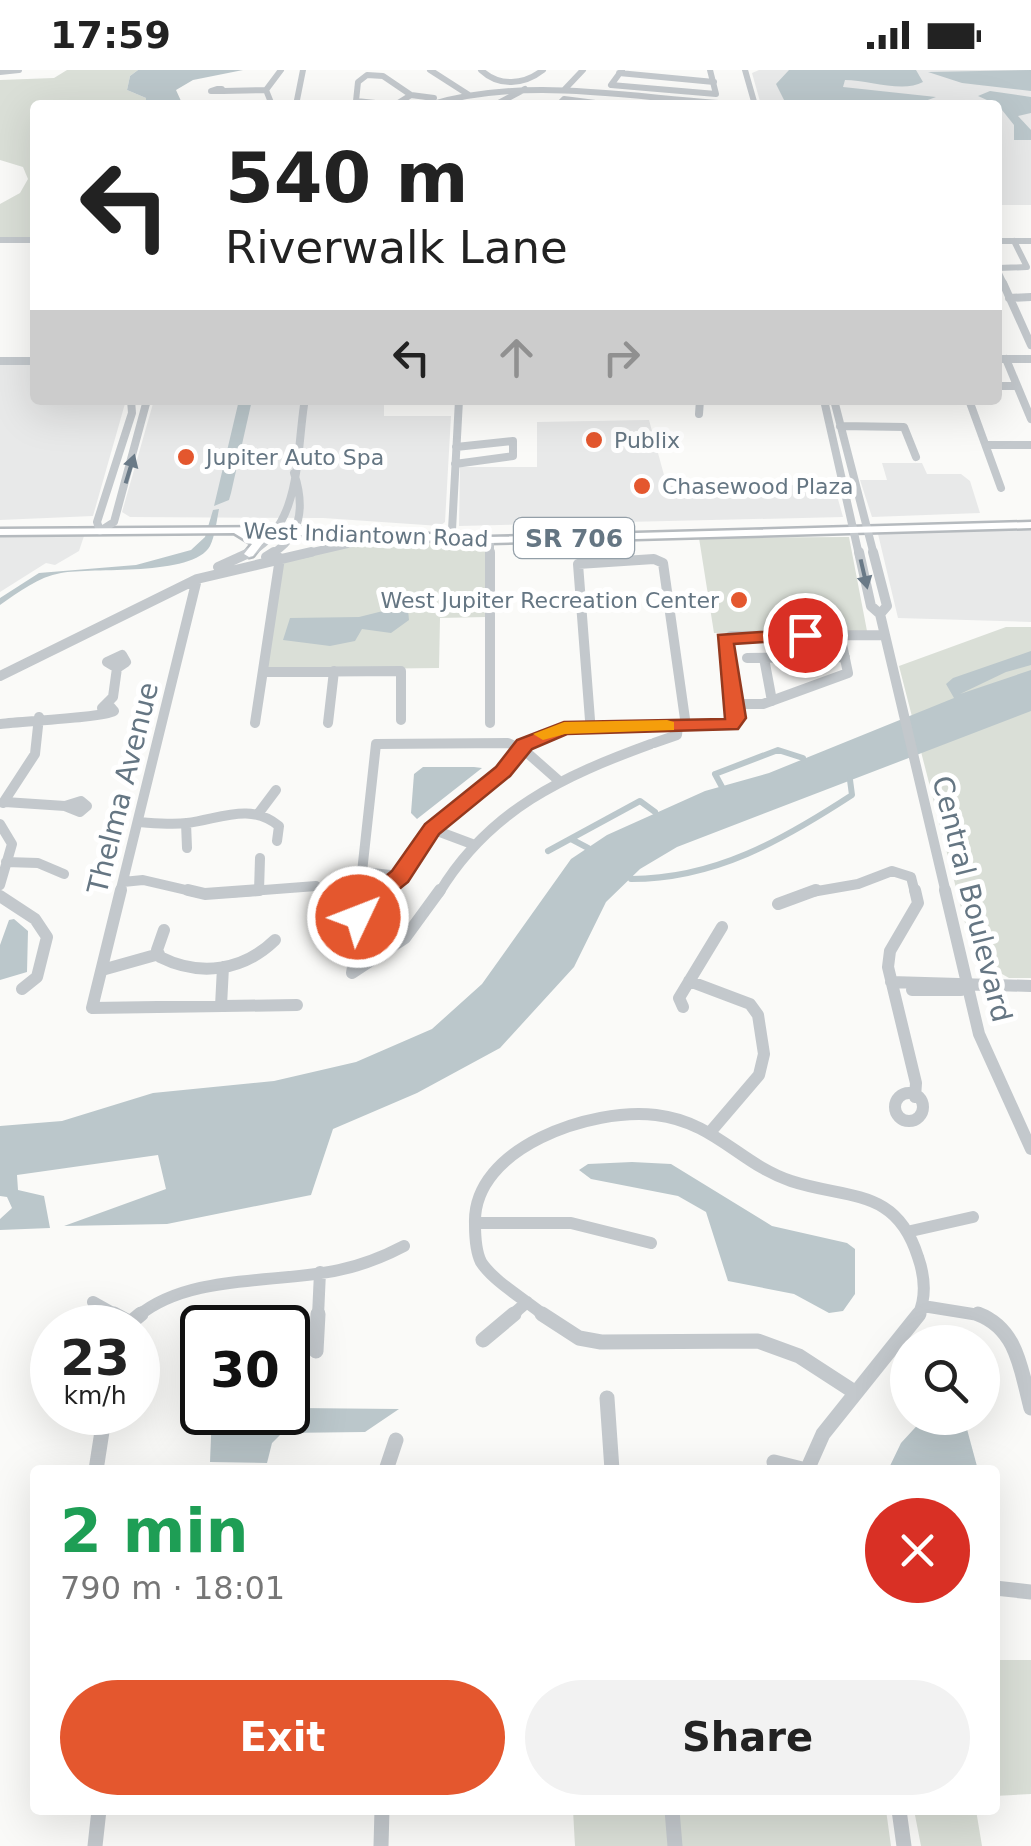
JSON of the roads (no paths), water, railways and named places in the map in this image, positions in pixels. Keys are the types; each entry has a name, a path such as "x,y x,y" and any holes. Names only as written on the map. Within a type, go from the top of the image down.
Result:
{"main road":[{"name":"West Indiantown Road","path":"869,526 1031,516"},
{"name":"West Indiantown Road","path":"0,523 619,531 1031,525"},
{"name":"West Indiantown Road","path":"0,532 203,526"},
{"path":"220,527 255,538 257,546 249,554"},
{"name":"West Indiantown Road","path":"291,527 490,540 619,531"}],"street":[{"path":"0,72 19,70"},
{"path":"266,90 281,70"},
{"path":"297,100 303,70"},
{"path":"481,70 497,82 532,80 543,70"},
{"path":"564,90 583,70"},
{"path":"710,70 714,82 713,95 611,85 620,72 714,82"},
{"path":"741,70 746,100"},
{"path":"741,70 753,100"},
{"path":"433,72 450,71"},
{"path":"433,72 470,95"},
{"path":"352,74 380,73 411,95 425,100"},
{"path":"356,100 362,76"},
{"path":"403,90 422,88"},
{"path":"504,100 524,89"},
{"path":"442,100 524,89 564,90 629,100"},
{"path":"223,91 266,90"},
{"path":"266,90 270,100"},
{"path":"644,100 652,91"},
{"path":"404,100 411,95"},
{"path":"0,240 30,240"},
{"path":"1002,242 1031,243"},
{"path":"1002,270 1027,267 1015,244"},
{"path":"1002,286 1031,345"},
{"path":"1009,298 1031,298"},
{"path":"1002,359 1031,359"},
{"path":"0,361 30,361"},
{"path":"1002,361 1031,419"},
{"path":"1002,386 1016,386"},
{"path":"98,527 131,405"},
{"path":"114,522 146,405"},
{"path":"197,579 277,552 291,527 293,472 304,405"},
{"path":"452,530 459,405"},
{"path":"699,414 700,405"},
{"path":"826,405 835,422 852,466 869,526 886,606 880,614 871,606 852,526 834,443 835,422 834,405"},
{"path":"971,405 1001,488"},
{"path":"835,422 904,427 916,457"},
{"path":"455,464 513,456 515,447 513,441 504,440 456,447"},
{"path":"834,443 852,466"},
{"path":"986,445 1031,445"},
{"path":"0,676 249,554 291,527"},
{"path":"619,531 622,560"},
{"path":"219,572 387,535"},
{"path":"490,540 490,723"},
{"path":"255,723 280,558"},
{"path":"590,720 579,562 664,563 682,722 676,735 558,780 512,808 472,844 418,924 393,948 352,973 359,914 400,876 432,829 503,771 520,748 540,735 564,728 682,722 731,725 736,718 724,639 884,635"},
{"name":"Thelma Avenue","path":"197,579 92,1008 222,1006"},
{"name":"Central Boulevard","path":"880,614 966,986 986,1054 1031,1149"},
{"path":"732,704 772,701 848,673 840,635"},
{"path":"747,658 844,657"},
{"path":"764,658 772,701"},
{"path":"0,724 112,713 114,708 108,704 117,668"},
{"path":"328,722 334,671"},
{"path":"264,672 401,672 401,720"},
{"path":"3,804 35,754 39,718"},
{"path":"400,876 362,872 376,744 499,742 520,748 558,780"},
{"path":"258,814 276,790"},
{"path":"3,804 65,806"},
{"path":"138,822 186,823 226,814 258,814 278,826 277,841"},
{"path":"186,823 188,848"},
{"path":"0,824 12,840 0,884"},
{"path":"432,829 472,844"},
{"path":"258,890 260,858"},
{"path":"6,862 38,863 64,874"},
{"path":"778,904 810,891 858,884 892,871 907,874 914,882 918,904 890,951 892,986 916,1083 915,1097"},
{"path":"124,882 143,880 205,894 316,886"},
{"path":"0,896 34,918 47,937 37,977 22,989"},
{"path":"683,1007 679,998 722,927"},
{"path":"158,954 164,930"},
{"path":"102,970 158,954 181,966 223,967 259,956 275,940"},
{"path":"223,967 222,1006 297,1005"},
{"path":"689,981 750,1004 758,1015 764,1054 759,1076 712,1130"},
{"path":"892,986 961,990 966,986 1031,986"},
{"path":"808,1465 823,1434 856,1393 923,1306 925,1283 911,1231 882,1203 784,1178 712,1130 686,1120 625,1113 592,1116 569,1124 485,1181 477,1196 476,1223 482,1262 559,1328 586,1340 736,1339 772,1344 799,1356 856,1393"},
{"path":"911,1231 973,1217"},
{"path":"476,1223 571,1223 651,1243"},
{"path":"152,1305 170,1298 390,1256 404,1246"},
{"path":"316,1351 320,1272"},
{"path":"93,1302 97,1305"},
{"path":"483,1340 527,1302"},
{"path":"923,1306 977,1310 1001,1323 1012,1339 1031,1408"},
{"path":"607,1398 612,1465"},
{"path":"97,1465 101,1435"},
{"path":"388,1465 396,1440"},
{"path":"774,1462 786,1465"},
{"path":"1000,1589 1031,1592"},
{"path":"95,1846 99,1815"},
{"path":"381,1846 382,1815"},
{"path":"673,1815 676,1846"},
{"path":"900,1815 904,1846"}],"waterway":[{"path":"722,787 715,774 778,750 803,758"},
{"path":"631,879 691,872 747,854 852,795 850,780"},
{"path":"548,851 640,801 655,812"},
{"path":"571,839 588,848"}],"place":[{"name":"Publix","path":"594,440"},
{"name":"Jupiter Auto Spa","path":"186,457"},
{"name":"Chasewood Plaza","path":"642,486"},
{"name":"West Jupiter Recreation Center","path":"739,600"}]}
